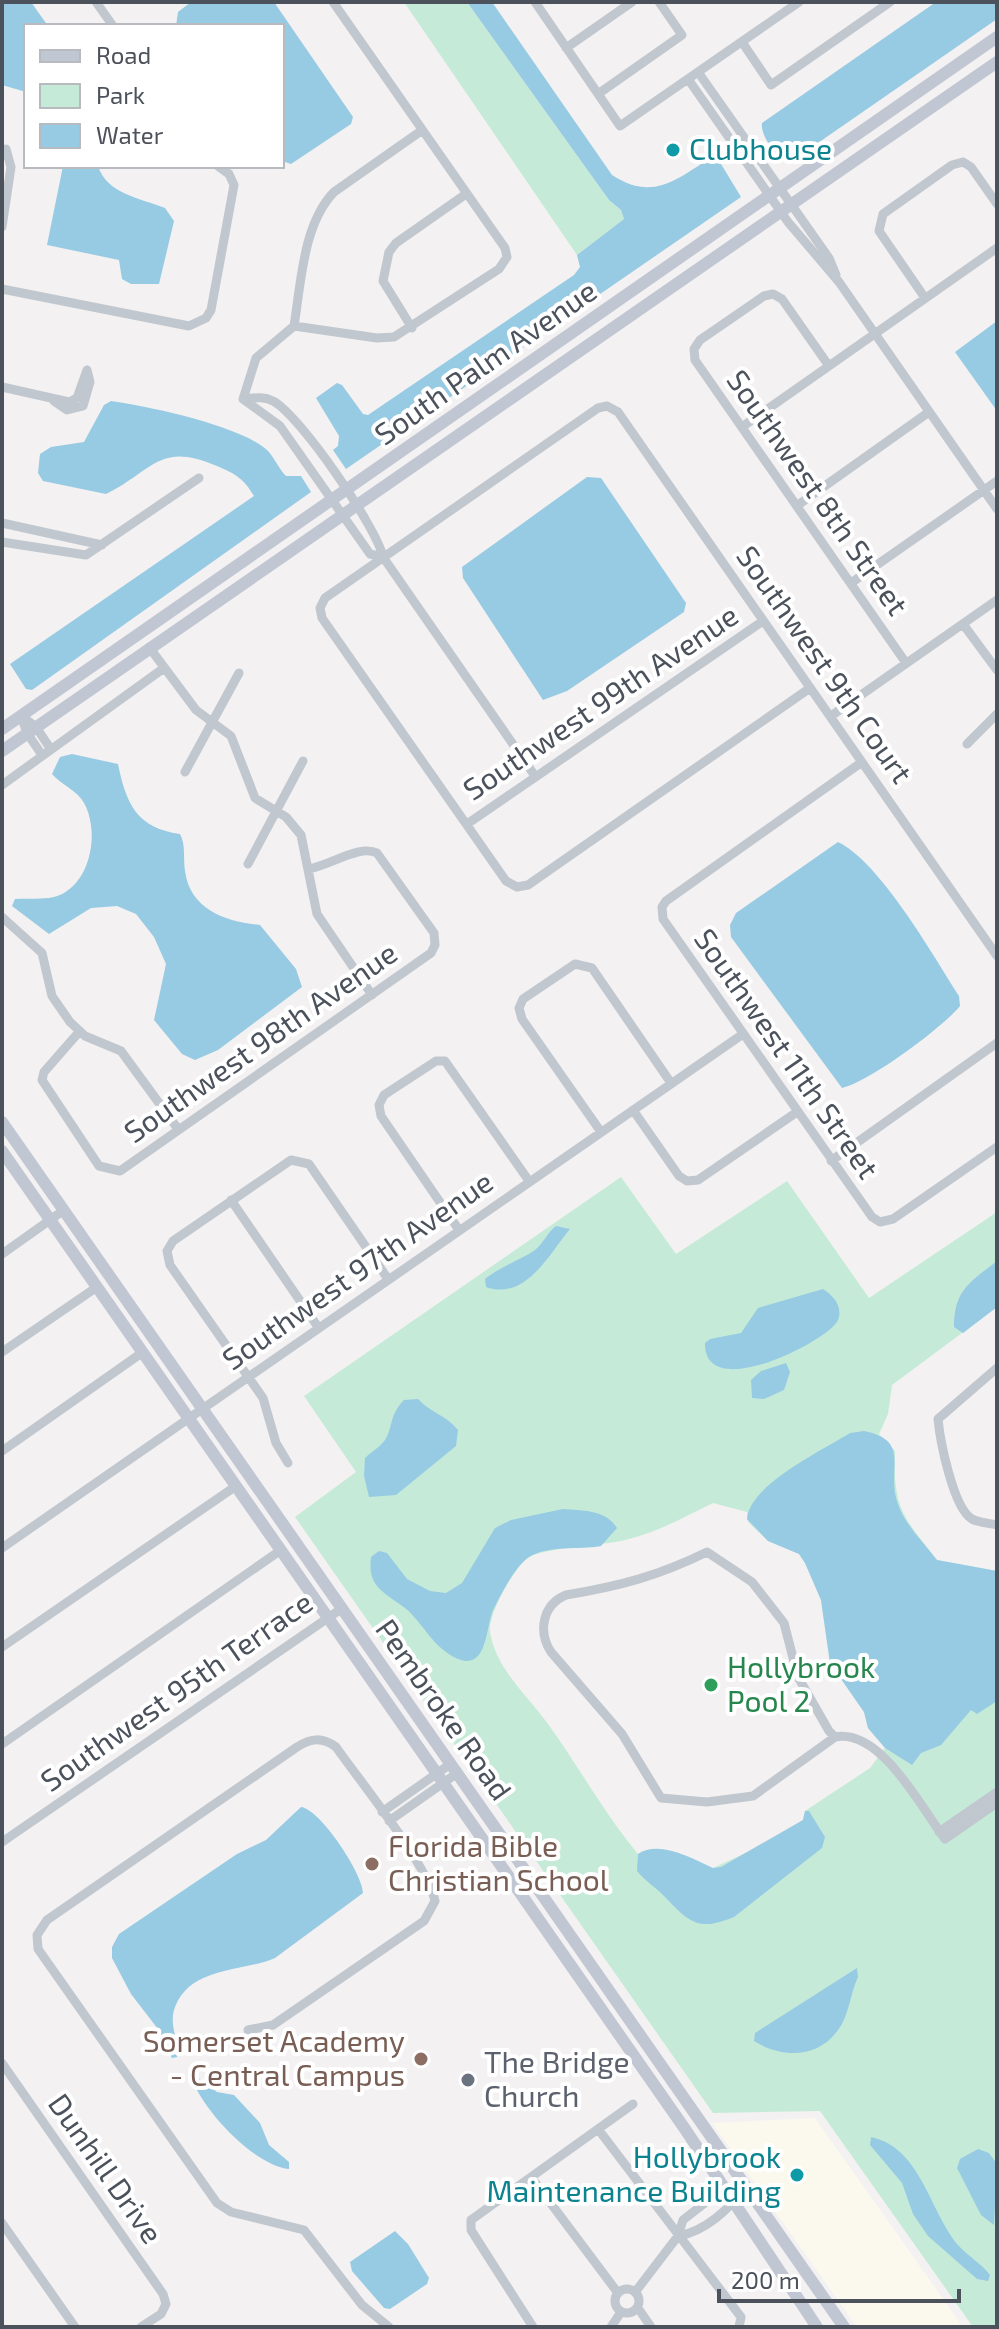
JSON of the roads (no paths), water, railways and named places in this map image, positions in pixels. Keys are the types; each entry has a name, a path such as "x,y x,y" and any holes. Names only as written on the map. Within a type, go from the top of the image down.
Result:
{"main road":[{"name":"South Palm Avenue","path":"2,729 997,37"},
{"name":"South Palm Avenue","path":"2,751 997,62"},
{"name":"Pembroke Road","path":"2,1122 844,2327"},
{"name":"Pembroke Road","path":"3,1154 604,2012 817,2327"},
{"path":"604,2012 616,2003"}],"street":[{"path":"96,2 112,24"},
{"path":"294,326 377,338 394,337 504,265 505,248 333,2"},
{"path":"535,2 620,126 742,42 779,10 799,2"},
{"path":"566,48 632,2"},
{"path":"598,94 682,35 659,2"},
{"path":"742,42 771,85 890,2"},
{"path":"698,72 725,131 776,193"},
{"path":"688,79 734,125 785,206 805,245 839,282 997,509"},
{"path":"725,131 734,125"},
{"path":"243,399 256,358 294,326 313,224 322,204 334,192 421,131"},
{"path":"2,227 11,167 6,149"},
{"path":"925,298 879,231 878,222 883,214 941,173 963,162 971,167 997,204"},
{"path":"2,289 189,326 206,318 234,185 229,174 221,168"},
{"path":"412,328 383,281 385,264 396,243 466,194"},
{"path":"742,427 997,248"},
{"name":"Southwest 8th Street","path":"829,366 782,299 773,294 712,332 694,349 695,360 906,663"},
{"path":"2,387 74,401 87,370 90,382 83,406 67,410 53,399"},
{"path":"243,399 268,398 292,415 347,491 380,545 383,557 535,776"},
{"path":"243,399 280,426 370,554 383,557"},
{"name":"Southwest 9th Court","path":"383,557 598,408 607,406 618,412 997,956"},
{"path":"798,505 929,412"},
{"path":"280,426 292,415"},
{"path":"2,542 86,555 199,478"},
{"path":"851,583 997,481"},
{"path":"2,523 102,545"},
{"path":"383,557 325,598 320,608 322,618 506,881 517,887 528,885 810,688"},
{"path":"831,716 997,600"},
{"name":"Southwest 99th Avenue","path":"467,824 763,621"},
{"path":"963,624 997,670"},
{"path":"149,647 196,710 236,743 246,782 255,798 291,821 301,835 317,914 372,995"},
{"path":"2,785 164,668"},
{"path":"185,772 239,673"},
{"path":"967,744 997,714"},
{"path":"21,716 46,752"},
{"path":"248,864 303,761"},
{"name":"Southwest 11th Street","path":"862,762 666,901 662,907 663,919 872,1217 880,1222 893,1219 997,1147"},
{"name":"Southwest 98th Avenue","path":"79,1032 44,1072 42,1080 99,1166 120,1171 431,953 435,945 434,933 382,859 371,850 360,850 332,864 308,869"},
{"path":"2,917 42,953 52,996 79,1032 121,1051 178,1129"},
{"path":"601,1132 522,1019 519,1008 523,999 575,964 583,963 592,968 671,1083"},
{"name":"Southwest 97th Avenue","path":"2,1548 743,1034"},
{"path":"831,1161 997,1043"},
{"path":"459,1230 381,1116 379,1105 384,1095 436,1061 445,1061 529,1181"},
{"path":"633,1110 679,1176 687,1181 698,1180 797,1112"},
{"path":"288,1463 276,1443 263,1398 170,1265 167,1251 173,1241 231,1200 291,1160 300,1159 309,1164 388,1279"},
{"path":"231,1200 318,1327"},
{"path":"2,1254 64,1210"},
{"path":"2,1352 97,1287"},
{"path":"2,1451 143,1352"},
{"path":"997,1368 938,1419 951,1478 965,1512 973,1520 997,1525"},
{"path":"2,1647 236,1486"},
{"path":"2,1744 281,1550"},
{"path":"835,1737 802,1685 784,1623 752,1582 720,1557 707,1552 671,1571 560,1597 544,1620 542,1637 551,1652 622,1734 661,1798 707,1802 748,1797 835,1737 858,1740 886,1760 942,1836"},
{"name":"Southwest 95th Terrace","path":"2,1842 341,1609"},
{"path":"248,2030 273,2025 424,1921 435,1901 432,1885 336,1747 318,1739 297,1747 47,1920 37,1935 38,1949 210,2196 231,2212 281,2221 304,2230 362,2305 389,2327"},
{"path":"389,1821 452,1770"},
{"path":"382,1812 441,1778"},
{"path":"942,1836 997,1792"},
{"path":"942,1836 997,1803"},
{"name":"Dunhill Drive","path":"2,2063 163,2294 166,2304 161,2314 141,2327"},
{"path":"533,2327 471,2230 471,2220 633,2104"},
{"path":"598,2129 741,2317 740,2326"},
{"path":"531,2177 618,2293"},
{"path":"651,2327 638,2308 636,2291 678,2236 683,2220 724,2188 744,2188"},
{"path":"678,2236 692,2234 734,2202 744,2188"},
{"path":"2,2223 75,2327"},
{"path":"636,2291 625,2289 618,2293 615,2303 621,2312 630,2313 638,2308"},
{"path":"611,2327 621,2312"}],"water":[{"path":"2,2 31,2 47,24 24,24 24,91 2,85"},
{"path":"191,2 274,2 353,117 351,124 291,164 284,162 284,24 176,24 178,12"},
{"path":"467,2 492,2 612,175 639,187 651,187 674,180 710,158 718,159 741,197 346,469 333,450 338,446 339,436 316,398 337,383 342,385 363,414 368,415 574,275 580,267 577,255 624,219 621,210 609,200"},
{"path":"936,2 997,2 997,19 789,163 775,152 766,140 762,123"},
{"path":"63,168 99,168 117,189 165,208 174,221 159,284 131,284 122,279 119,260 47,245"},
{"path":"997,321 997,411 955,352"},
{"path":"111,401 170,412 237,433 267,450 286,476 301,476 311,492 32,690 26,689 10,664 254,496 243,481 229,472 182,456 158,462 106,494 43,481 38,473 40,454 51,447 84,442 104,405"},
{"path":"587,477 601,478 686,603 684,612 567,691 543,700 463,578 462,567"},
{"path":"72,754 118,764 130,802 143,819 165,831 180,834 185,871 194,895 212,912 223,917 260,925 296,969 302,987 218,1050 195,1060 182,1054 154,1020 166,964 154,937 136,914 117,906 91,908 49,934 12,906 15,899 59,896 74,886 87,865 92,839 89,814 81,798 52,774 60,757"},
{"path":"838,842 854,852 887,888 959,996 960,1006 904,1053 869,1076 842,1088 731,937 730,925 736,913"},
{"path":"556,1226 570,1229 535,1273 513,1287 500,1290 486,1287 485,1279 535,1250"},
{"path":"997,1261 997,1307 963,1333 954,1327 960,1295"},
{"path":"823,1289 836,1302 839,1315 830,1329 814,1341 768,1362 745,1368 724,1368 710,1361 705,1343 710,1339 741,1333 758,1308"},
{"path":"786,1363 790,1372 784,1390 764,1399 752,1398 751,1380 761,1371"},
{"path":"418,1399 458,1430 456,1446 396,1495 369,1497 364,1476 365,1458 385,1440 396,1411 404,1400"},
{"path":"864,1431 879,1436 893,1450 895,1492 901,1512 937,1560 997,1571 997,1701 977,1714 971,1710 941,1745 921,1753 912,1765 885,1748 868,1728 864,1712 830,1663 821,1600 799,1554 768,1541 747,1519 751,1506 773,1481 850,1433"},
{"path":"563,1509 600,1514 617,1528 601,1546 555,1549 537,1553 524,1561 509,1580 494,1608 484,1646 473,1660 464,1661 444,1651 405,1608 374,1582 371,1557 379,1551 387,1553 407,1579 430,1591 446,1593 462,1583 495,1528 511,1520"},
{"path":"301,1807 309,1810 329,1830 356,1872 363,1893 275,1958 219,1972 193,1984 183,1994 173,2014 177,2057 172,2058 158,2029 131,1994 112,1958 112,1947 119,1934 237,1854 266,1840"},
{"path":"805,1811 809,1811 825,1837 822,1848 734,1917 712,1924 689,1919 637,1871 638,1854 655,1849 675,1852 713,1868 721,1867 803,1820"},
{"path":"857,1968 858,1977 845,2018 830,2039 810,2051 799,2053 776,2051 754,2041 755,2033"},
{"path":"196,2076 217,2092 234,2095 260,2123 269,2145 289,2162 289,2169 260,2157 231,2134 197,2090 191,2077"},
{"path":"871,2137 888,2143 913,2167 948,2231 958,2245 990,2275 988,2281 977,2279 928,2236 913,2214 902,2183 870,2145"},
{"path":"978,2149 989,2153 997,2164 994,2225 981,2215 957,2168 960,2159"},
{"path":"395,2231 408,2244 429,2278 427,2284 390,2309 384,2308 352,2271 350,2262"}],"place":[{"name":"Clubhouse","path":"673,150"},
{"name":"Hollybrook Pool 2","path":"711,1685"},
{"name":"Florida Bible Christian School","path":"372,1864"},
{"name":"Somerset Academy - Central Campus","path":"421,2059"},
{"name":"The Bridge Church","path":"468,2080"},
{"name":"Hollybrook Maintenance Building","path":"797,2175"}]}
